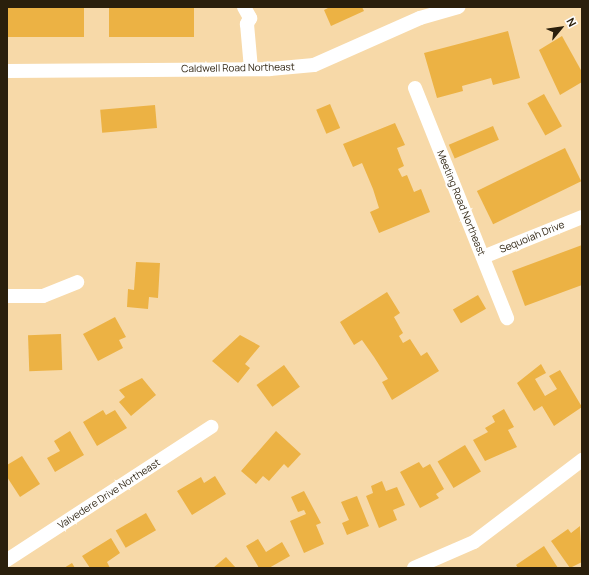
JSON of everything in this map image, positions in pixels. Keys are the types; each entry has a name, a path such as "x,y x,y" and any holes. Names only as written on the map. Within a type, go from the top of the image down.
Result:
{"street":[{"path":"233,7 247,24"},
{"path":"244,7 250,18 247,24 251,69"},
{"name":"Caldwell Road Northeast","path":"7,70 251,69 314,65 420,18 458,7"},
{"name":"Meeting Road Northeast","path":"415,88 507,318"},
{"name":"Sequoiah Drive","path":"483,257 582,217"},
{"path":"7,296 43,296 77,282"},
{"name":"Valvedere Drive Northeast","path":"7,560 211,427"},
{"path":"414,568 474,542 582,460"}],"building":[{"path":"7,7 84,7 84,37 7,37"},
{"path":"109,7 194,7 194,37 109,37"},
{"path":"330,7 362,7 364,11 331,26 324,10"},
{"path":"508,31 520,78 493,85 491,78 462,86 463,91 437,98 424,53"},
{"path":"562,36 582,72 582,82 560,95 539,50"},
{"path":"544,94 562,126 545,136 527,103"},
{"path":"330,104 340,128 326,134 316,110"},
{"path":"155,105 157,128 102,133 100,110"},
{"path":"395,123 405,145 397,148 404,166 398,169 402,177 407,175 414,192 421,189 430,212 379,233 370,212 379,208 373,189 362,163 353,167 343,144"},
{"path":"493,126 499,140 455,159 449,145"},
{"path":"565,148 581,181 493,224 477,191"},
{"path":"582,245 582,285 525,306 512,271"},
{"path":"136,262 160,263 158,298 149,297 148,309 127,307 128,289 134,290"},
{"path":"387,292 400,313 394,317 403,333 399,336 403,343 410,339 421,356 427,352 439,371 392,400 382,382 388,379 374,357 362,340 354,345 340,322"},
{"path":"478,295 486,309 461,323 453,310"},
{"path":"115,317 126,337 119,340 123,348 98,361 83,334"},
{"path":"61,334 62,370 29,371 28,335"},
{"path":"240,335 260,346 245,364 250,368 238,383 212,361"},
{"path":"541,364 546,373 535,379 545,396 557,389 549,376 560,370 582,407 554,426 542,406 534,411 517,383"},
{"path":"284,365 300,387 272,407 256,385"},
{"path":"142,378 156,395 131,416 119,402 125,397 119,390"},
{"path":"504,409 514,427 508,430 517,447 485,461 473,440 488,432 485,428 495,422 492,416"},
{"path":"103,410 106,415 115,410 127,428 97,446 83,422"},
{"path":"70,431 84,455 55,472 47,458 60,451 54,441"},
{"path":"276,431 301,454 288,468 284,464 269,481 263,476 256,484 241,471"},
{"path":"465,445 481,472 454,488 438,461"},
{"path":"22,456 40,484 20,497 7,477 7,465"},
{"path":"419,462 423,468 430,464 444,489 436,494 439,498 420,508 400,472"},
{"path":"215,476 226,494 192,515 177,491 201,477 204,483"},
{"path":"382,481 386,491 397,487 405,505 393,510 397,520 379,528 366,496 373,493 371,486"},
{"path":"304,491 321,523 316,525 324,544 304,553 290,521 306,514 304,510 298,512 291,497"},
{"path":"357,496 369,526 347,535 342,523 349,520 341,502"},
{"path":"146,513 156,530 126,548 116,530"},
{"path":"580,526 582,562 570,568 551,541 568,529 571,533"},
{"path":"111,538 120,553 107,562 110,568 90,568 82,556"},
{"path":"258,539 266,552 282,542 290,556 269,568 259,568 246,546"},
{"path":"544,546 558,568 518,568 516,565"},
{"path":"226,557 236,568 213,568"},
{"path":"72,563 75,568 64,568"}]}
